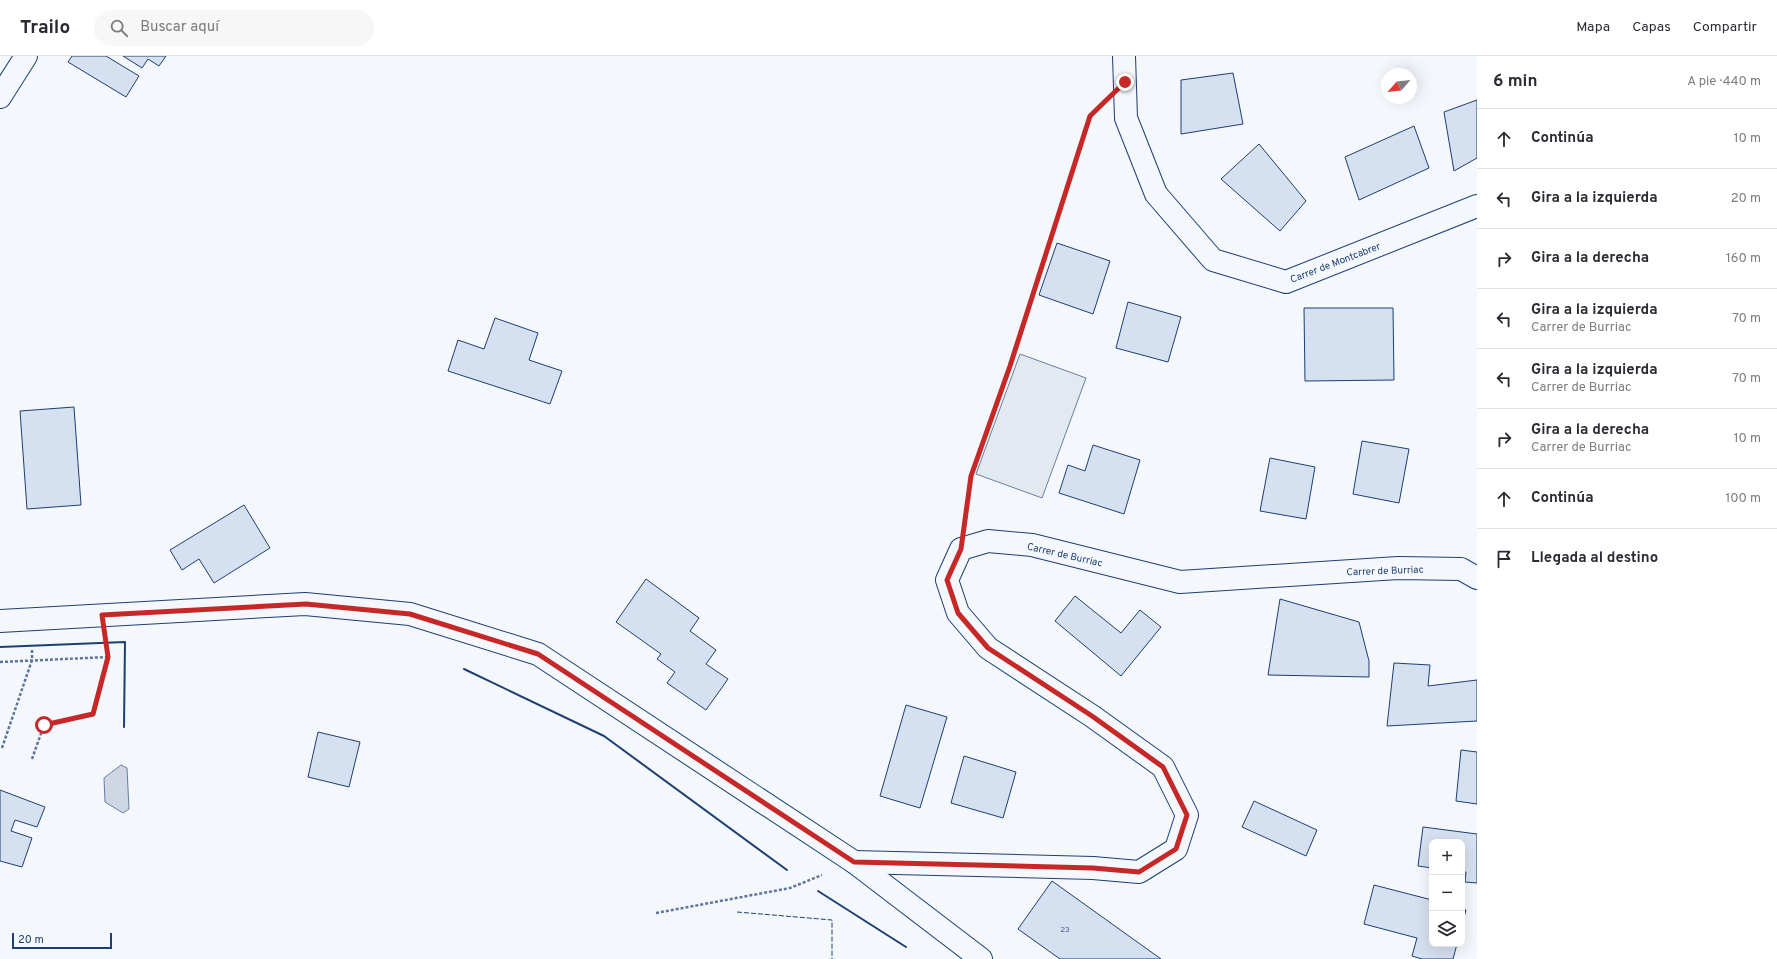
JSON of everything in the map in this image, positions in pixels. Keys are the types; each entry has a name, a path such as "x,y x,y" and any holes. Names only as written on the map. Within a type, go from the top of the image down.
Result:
{"street":[{"path":"0,97 26,56"},
{"name":"Carrer de Montcabrer","path":"1124,56 1126,118 1156,194 1213,260 1286,282 1477,206"},
{"name":"Carrer de Burriac","path":"961,549 988,541 1032,545 1180,582 1398,568 1461,569 1477,578"},
{"path":"854,862 1093,868 1139,872 1176,849 1187,815 1163,767 1092,716 988,648 958,613 947,580 961,549"},
{"path":"0,621 306,604 410,614 538,654 854,862 981,959"}],"path":[{"path":"961,549 971,476 1010,366 1090,116 1125,82"},
{"path":"32,759 44,725 93,714 108,657 102,615"},
{"path":"2,748 32,660 32,645"},
{"path":"0,662 108,657"},
{"path":"656,913 790,888 854,862"}],"shaded area":[{"path":"1020,354 1086,378 1042,498 976,474"},
{"path":"121,765 127,768 129,809 123,813 105,802 104,778"}],"building":[{"path":"72,56 106,56 139,76 126,97 68,62"},
{"path":"123,56 166,56 159,66 148,59 142,68"},
{"path":"1233,73 1243,124 1181,134 1181,80"},
{"path":"1477,100 1477,158 1454,171 1444,112"},
{"path":"1414,126 1429,168 1359,200 1345,157"},
{"path":"1259,144 1306,201 1280,231 1221,179"},
{"path":"1057,243 1110,261 1093,314 1039,295"},
{"path":"1128,302 1181,317 1168,362 1116,348"},
{"path":"1304,308 1393,308 1394,380 1305,381"},
{"path":"495,318 538,333 529,360 562,371 550,404 448,371 458,340 484,349"},
{"path":"74,407 81,505 27,509 20,411"},
{"path":"1362,441 1409,449 1399,503 1353,494"},
{"path":"1093,445 1140,460 1124,514 1059,493 1068,465 1085,471"},
{"path":"1270,458 1315,467 1306,519 1260,511"},
{"path":"244,505 270,548 214,583 199,559 182,570 170,550"},
{"path":"646,579 699,618 690,631 716,650 706,664 728,679 706,710 667,683 675,672 657,659 661,654 616,622"},
{"path":"1075,596 1121,633 1140,610 1161,627 1121,676 1055,621"},
{"path":"1280,599 1359,622 1369,661 1369,677 1268,675"},
{"path":"1394,663 1430,665 1428,686 1477,680 1477,721 1387,726"},
{"path":"906,705 947,717 920,808 880,796"},
{"path":"318,732 360,742 349,787 308,777"},
{"path":"1461,750 1477,752 1477,804 1456,801"},
{"path":"964,756 1016,772 1003,818 951,803"},
{"path":"0,790 45,807 37,827 15,820 11,831 32,838 22,867 0,861"},
{"path":"1254,801 1317,830 1306,856 1242,827"},
{"path":"1423,827 1477,834 1477,883 1465,882 1465,839 1429,839 1429,868 1418,866"},
{"path":"1052,881 1161,959 1060,959 1018,929"},
{"path":"1374,885 1429,899 1429,947 1456,947 1453,959 1422,959 1412,956 1417,938 1364,924"}],"fence":[{"path":"737,912 832,920 832,959"}],"wall":[{"path":"0,647 125,642 124,727"},
{"path":"464,669 604,736 787,870"},
{"path":"818,891 906,947"}],"route":[{"path":"44,725 93,714 108,657 102,615 306,604 410,614 538,654 854,862 1093,868 1139,872 1176,849 1187,815 1163,767 1092,716 988,648 958,613 947,580 961,549 971,476 1010,366 1090,116 1125,82"}]}
